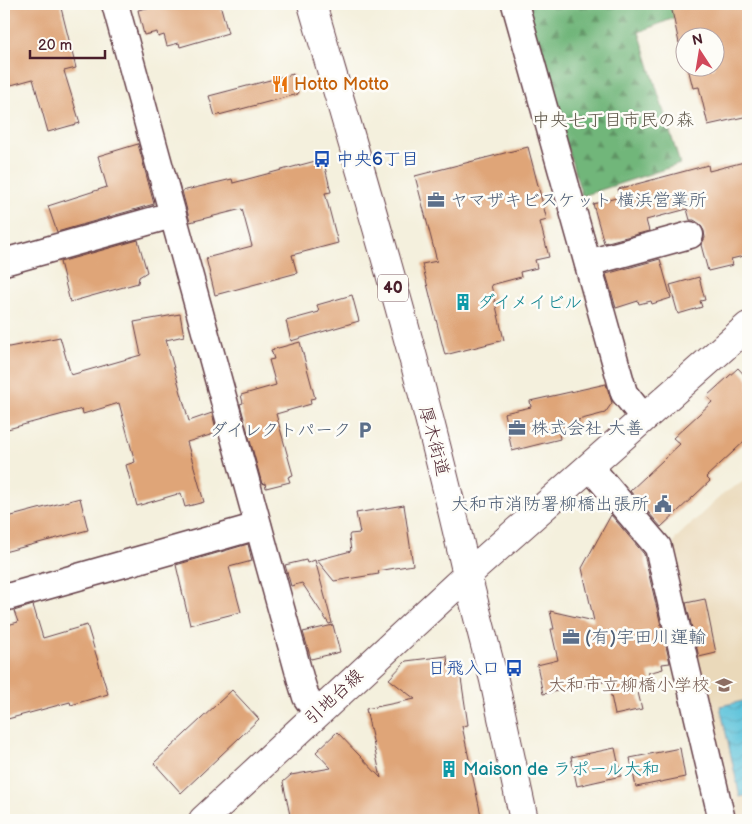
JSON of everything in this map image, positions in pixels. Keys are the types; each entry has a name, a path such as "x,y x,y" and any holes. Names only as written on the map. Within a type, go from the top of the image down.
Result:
{"main road":[{"name":"厚木街道","path":"312,4 374,216 452,508 494,680 524,820"},
{"path":"467,575 748,326"},
{"name":"引地台線","path":"203,820 467,575"}],"street":[{"path":"115,4 301,681 306,697 317,713"},
{"path":"515,4 624,393 644,418"},
{"path":"4,262 172,215"},
{"path":"588,263 690,235"},
{"path":"590,467 658,547 722,820"},
{"path":"4,598 258,526"}],"shaded area":[{"name":"大和市立柳橋小学校","path":"748,479 748,820 729,820 671,550 676,538 724,493"}],"green space":[{"name":"中央七丁目市民の森","path":"524,4 709,4 639,32 680,164 582,196"}],"water":[{"path":"748,700 748,795 740,797 720,706"}],"building":[{"path":"4,4 60,4 76,68 64,71 80,123 48,132 33,79 4,87"},
{"path":"164,4 220,4 228,33 180,47 179,43 167,46 164,35 158,37 157,32 144,35 138,10"},
{"path":"682,4 748,4 748,116 708,125 699,87 693,88 690,78 724,78 724,28 676,28 671,6"},
{"path":"293,74 298,94 215,116 209,96"},
{"path":"138,144 154,204 57,232 48,206 107,187 98,156"},
{"path":"528,147 547,220 540,222 549,257 535,260 537,268 520,272 521,277 491,285 504,340 445,355 422,264 437,261 415,176"},
{"path":"323,159 331,192 325,193 338,243 292,255 297,273 215,295 206,258 252,246 242,209 190,222 182,191 232,179 233,183"},
{"path":"748,161 748,255 731,259 733,265 708,271 701,245 705,238 704,231 700,224 690,220 687,209 646,220 649,231 604,243 593,204 620,197 618,189 708,165 709,171"},
{"path":"138,240 147,272 139,277 138,283 70,302 60,262"},
{"path":"660,259 671,298 652,304 651,301 639,304 638,301 616,308 606,274"},
{"path":"699,277 705,300 700,301 702,307 678,314 670,285"},
{"path":"352,295 359,321 291,341 286,321 319,312 317,305"},
{"path":"180,314 184,336 166,340 189,421 212,413 217,433 187,442 204,502 185,507 181,493 137,506 126,465 135,462 119,403 83,414 82,409 4,430 4,348 60,337 71,375 141,355 134,322"},
{"path":"300,342 315,398 310,399 311,404 276,414 293,475 288,477 290,482 266,488 265,483 262,484 240,404 243,403 241,395 276,385 269,360 274,359 271,350"},
{"path":"738,368 748,379 748,438 706,477 710,481 661,527 630,491 680,444 673,438 712,402 707,396"},
{"path":"606,384 612,403 605,413 578,420 579,424 558,429 560,439 512,451 504,413 531,407 530,401"},
{"path":"80,498 88,530 4,552 4,518"},
{"path":"404,505 413,565 378,571 379,574 334,581 317,560 351,551 350,534 360,533 356,513"},
{"path":"611,515 644,554 670,663 662,664 663,669 648,673 650,681 636,684 642,709 615,715 608,681 543,694 537,665 558,660 551,629 554,629 550,611 594,621 582,568"},
{"path":"248,544 252,561 229,567 241,612 190,625 176,565"},
{"path":"306,560 307,563 315,560 332,623 329,624 302,583 291,586 285,565"},
{"path":"705,599 716,653 699,657 686,603"},
{"path":"33,605 43,638 87,625 108,694 71,705 70,702 4,720 4,626 18,622 14,611"},
{"path":"333,625 340,652 311,659 303,632"},
{"path":"447,656 448,666 459,665 468,725 462,726 482,820 291,820 283,782 291,775 331,768 316,752 337,732 381,778 366,709 415,699 389,679 406,661"},
{"path":"232,690 259,719 181,793 154,763"},
{"path":"615,748 621,776 577,786 571,757"},
{"path":"680,748 685,777 636,787 630,758"}],"place":[{"name":"Hotto Motto","path":"280,84"},
{"name":"中央6丁目","path":"322,159"},
{"name":"ヤマザキビスケット 横浜営業所","path":"436,200"},
{"name":"ダイメイビル","path":"463,302"},
{"name":"株式会社 大善","path":"517,428"},
{"name":"ダイレクトパーク","path":"365,430"},
{"name":"大和市消防署柳橋出張所","path":"663,504"},
{"name":"(有)宇田川運輸","path":"571,637"},
{"name":"日飛入口","path":"514,668"},
{"name":"大和市立柳橋小学校","path":"724,685"},
{"name":"Maison de ラポール大和","path":"449,769"}]}
